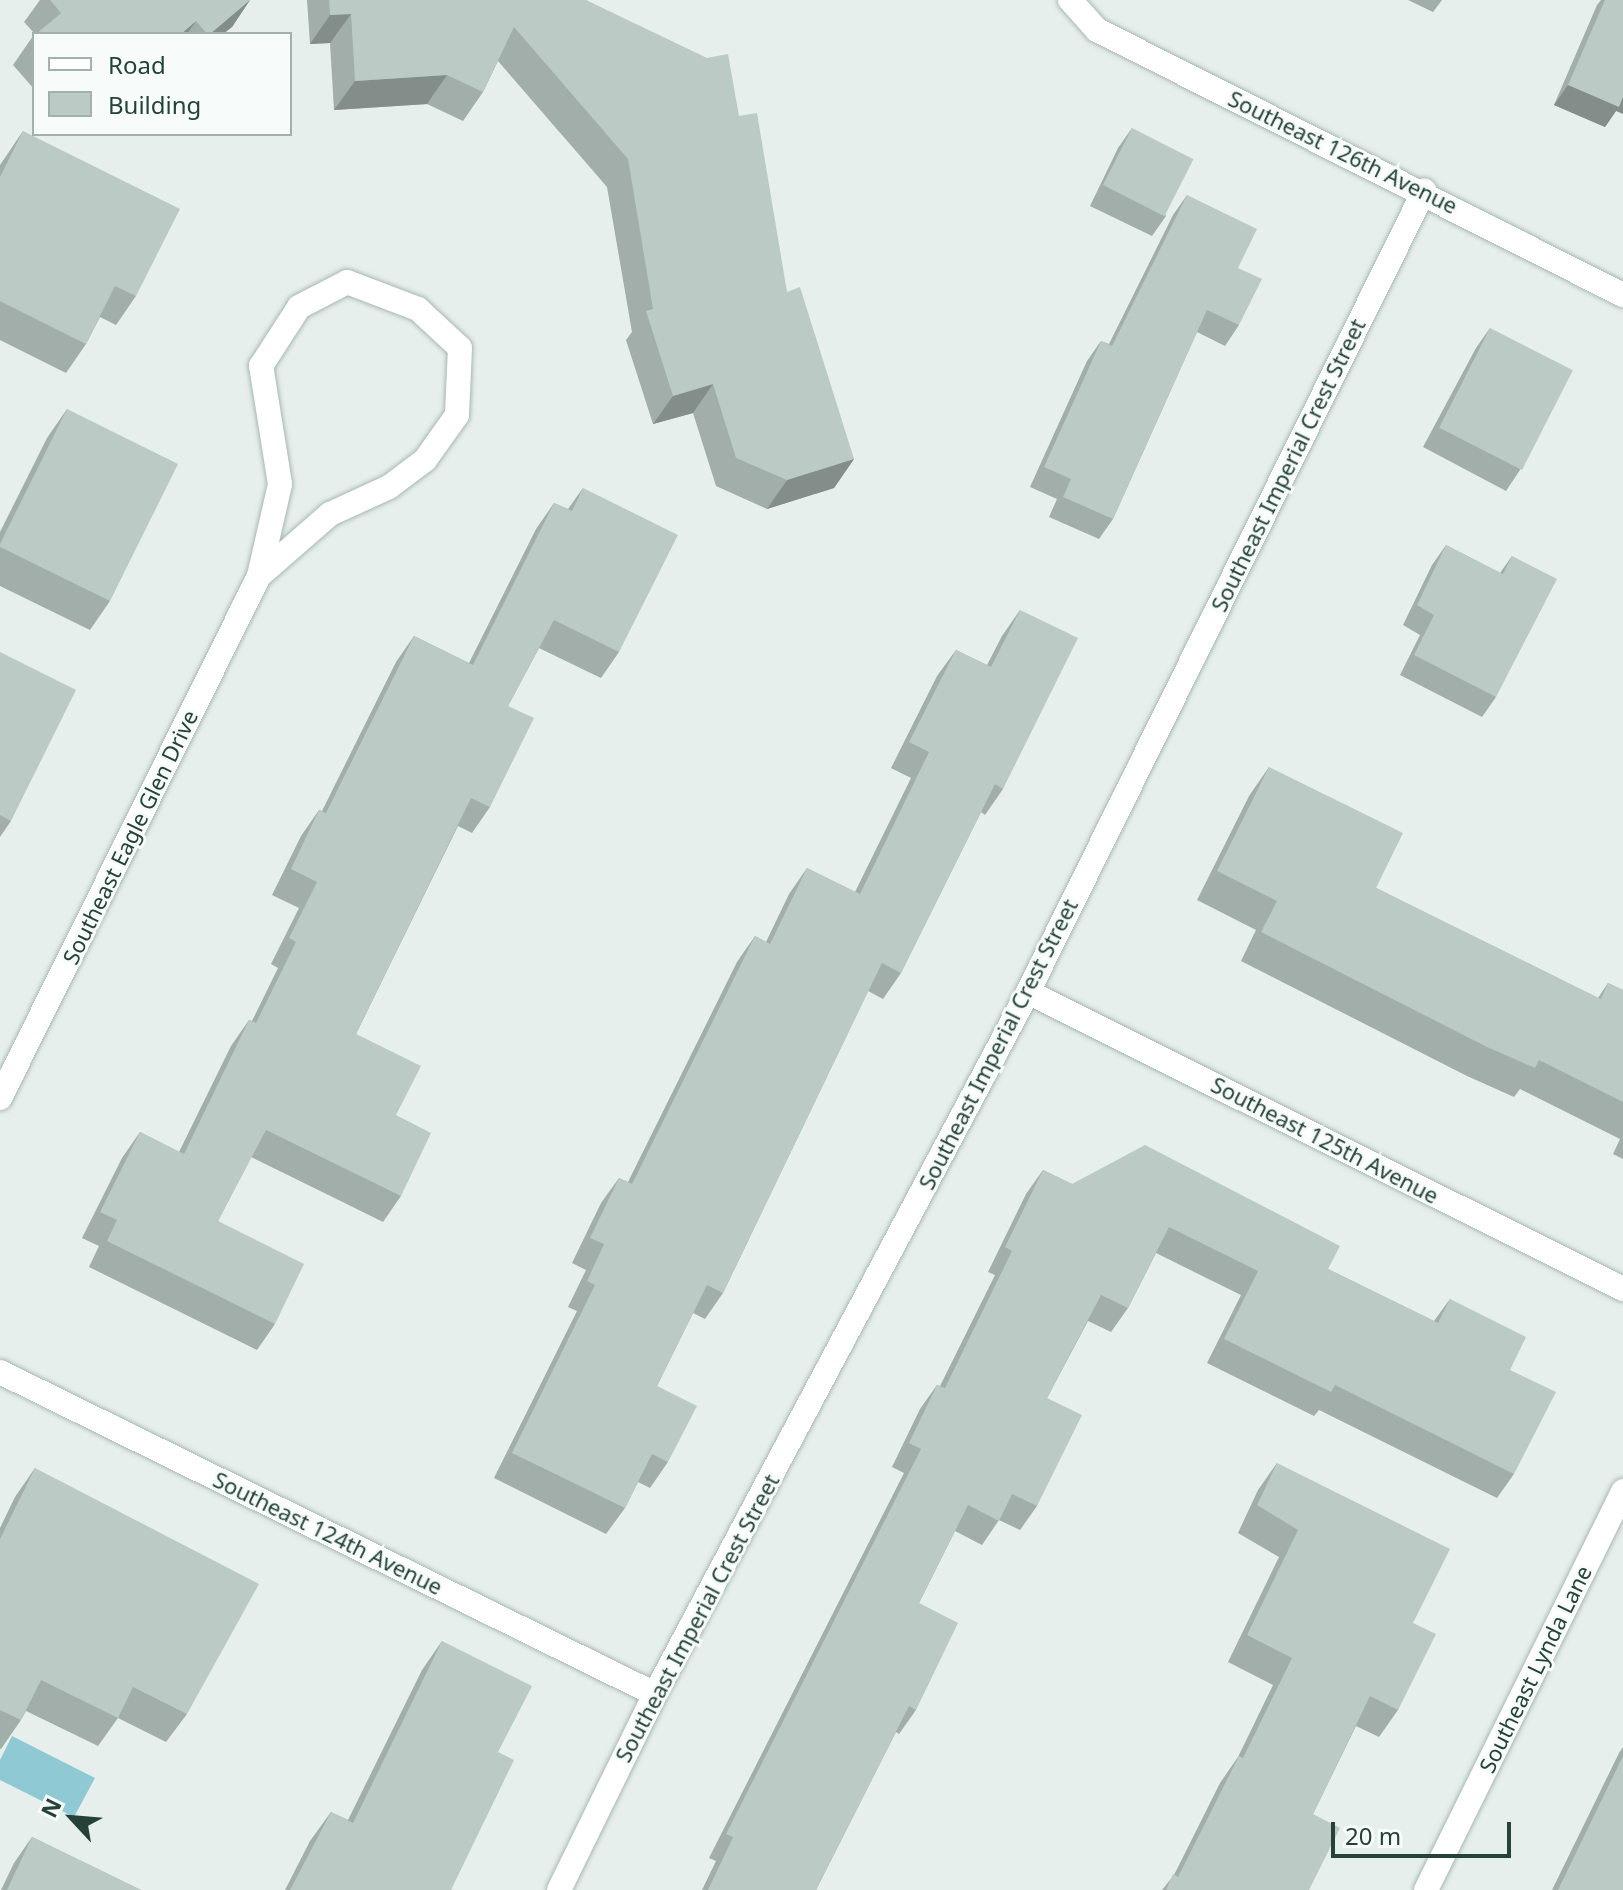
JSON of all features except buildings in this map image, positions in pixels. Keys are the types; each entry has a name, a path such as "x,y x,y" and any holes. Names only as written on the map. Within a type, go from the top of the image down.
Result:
{"street":[{"name":"Southeast 126th Avenue","path":"1070,0 1097,30 1424,191 1623,295"},
{"name":"Southeast Imperial Crest Street","path":"559,1890 655,1694 1028,992 1424,191"},
{"name":"Southeast Eagle Glen Drive","path":"0,1098 259,576 280,484 261,366 299,307 347,282 418,309 460,348 457,415 425,460 389,487 330,514 259,576"},
{"name":"Southeast 125th Avenue","path":"1028,992 1623,1289"},
{"name":"Southeast 124th Avenue","path":"0,1372 655,1694"},
{"name":"Southeast Lynda Lane","path":"1426,1890 1623,1491"}],"water":[{"path":"12,1736 95,1778 74,1817 0,1780 0,1760"}]}
